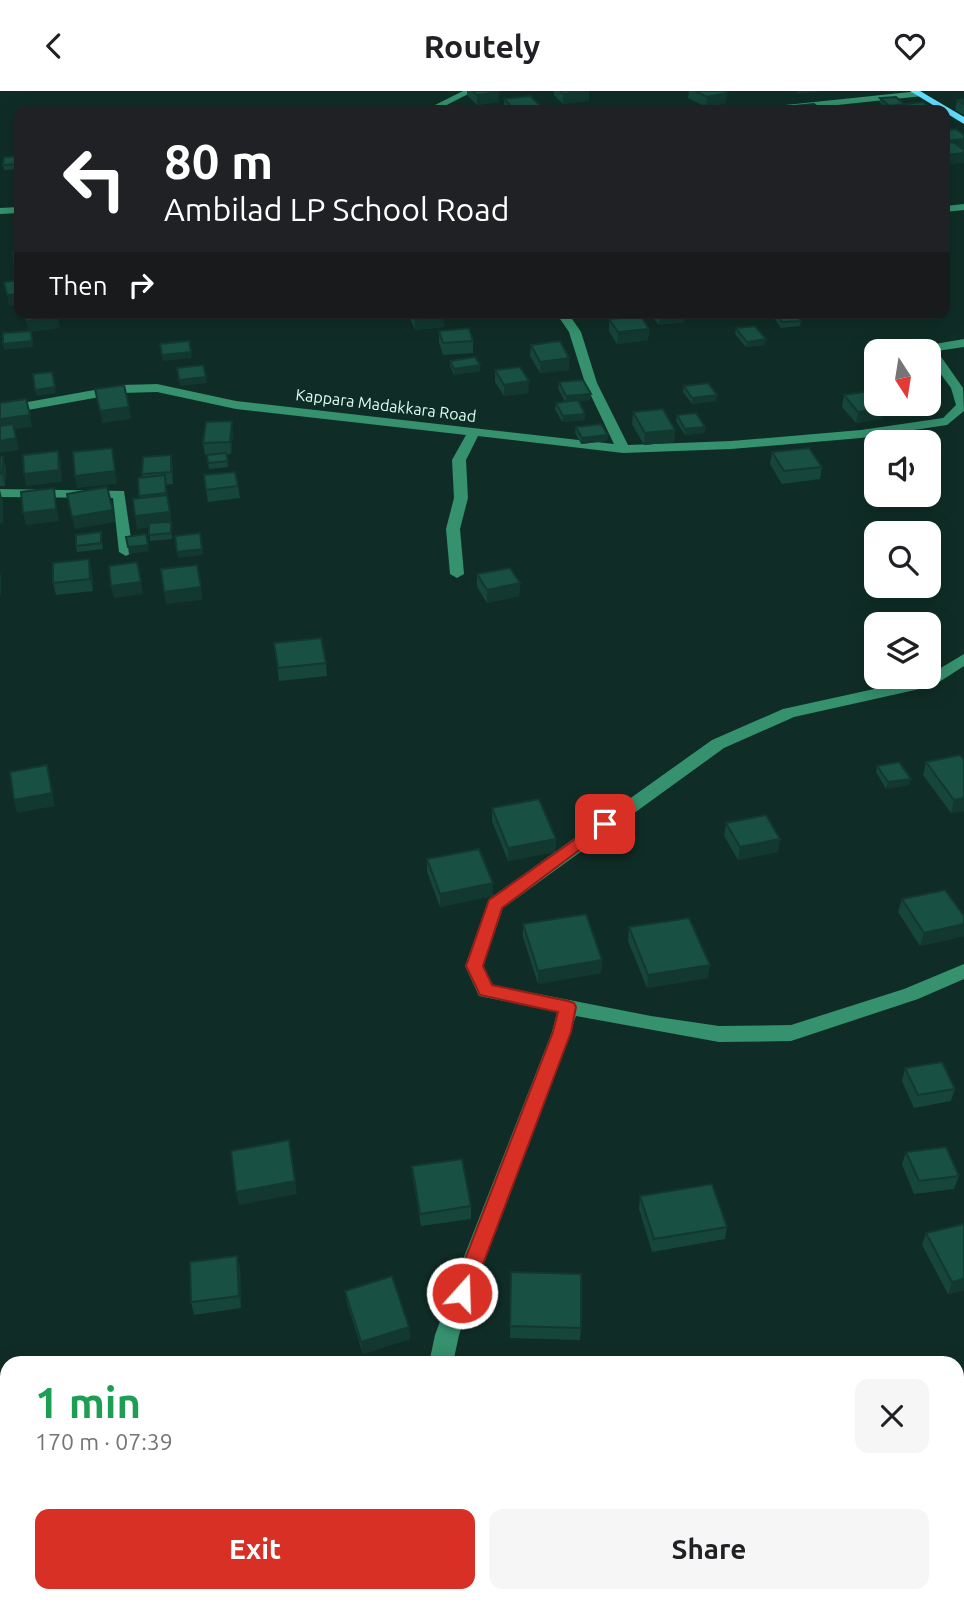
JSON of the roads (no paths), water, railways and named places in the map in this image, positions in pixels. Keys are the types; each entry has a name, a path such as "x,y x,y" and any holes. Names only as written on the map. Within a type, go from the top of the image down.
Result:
{"main road":[{"path":"917,93 937,105"}],"street":[{"path":"441,105 470,91"},
{"path":"810,105 917,93"},
{"path":"566,319 575,332 590,383 622,449"},
{"name":"Kappara Madakkara Road","path":"0,411 122,389 158,388 236,405 622,449 744,444 861,434 947,421 962,406 957,387 929,349 964,343"},
{"path":"457,574 453,529 461,498 459,460 473,433"},
{"path":"0,493 118,494 126,552"},
{"path":"964,659 927,683 789,713 718,744 495,904 474,966 486,991 652,1024 719,1034 791,1033 911,994 964,971"},
{"path":"442,1356 447,1335 562,1032 568,1007"}]}
